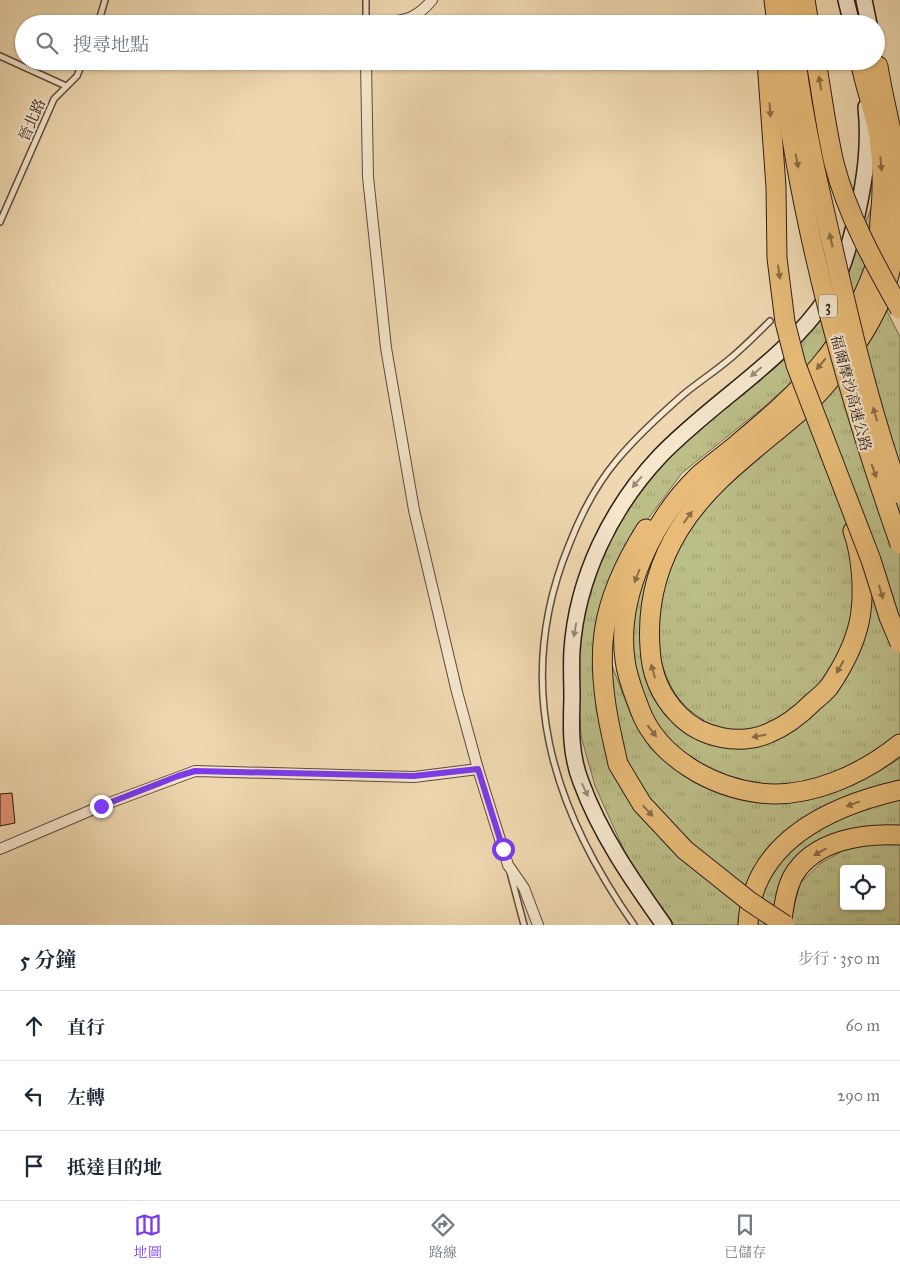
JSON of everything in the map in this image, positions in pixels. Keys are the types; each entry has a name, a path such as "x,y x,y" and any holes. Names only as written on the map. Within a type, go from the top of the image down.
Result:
{"highway":[{"path":"763,0 764,15"},
{"path":"774,0 776,15"},
{"path":"788,0 790,15"},
{"path":"805,0 808,15"},
{"path":"768,70 776,187 777,258 785,322 796,365 827,443 900,643"},
{"name":"福爾摩沙高速公路","path":"783,70 806,208 846,380 869,456 900,544"},
{"name":"福爾摩沙高速公路","path":"798,70 815,173 844,300 886,453 900,494"},
{"path":"818,70 834,163 846,200 900,308"},
{"path":"870,70 879,137 883,204 876,263 866,289 823,363 776,408 699,476 677,500 646,552 632,588 624,620 624,658 629,681 645,722 674,755 695,772 739,788 762,793 822,786 852,775 881,760 900,744"},
{"path":"827,443 859,554 862,580 859,622 848,654 828,688 801,714 772,732 762,736 724,738 704,734 688,725 670,706 659,689 651,666 649,612 653,587 670,545 687,518 733,467 803,409 835,374 868,323 884,292 891,267 898,207 897,163 871,70"},
{"path":"776,408 718,451 663,503 631,552 610,597 601,661 606,709 618,764 642,804 692,856 783,925"},
{"path":"748,925 749,908 756,888 769,862 785,842 831,812 900,790"},
{"path":"783,925 785,896 794,876 806,860 834,844 852,838 873,834 900,835"}],"street":[{"path":"417,15 432,0"},
{"path":"846,0 850,15"},
{"path":"864,0 867,15"},
{"path":"366,70 368,177 386,348 410,492 425,563 478,769 508,865 524,888 538,925"},
{"path":"664,925 619,860 580,781 572,747 572,649 584,585 607,528 627,494 660,456 697,420 779,353 829,294 852,235 865,181 869,70"},
{"path":"872,70 900,135"},
{"path":"0,849 101,806 195,771 414,776 478,769"}],"lane":[{"path":"100,15 104,0"},
{"path":"366,0 366,15"},
{"path":"0,56 15,63"},
{"path":"31,70 66,86"},
{"name":"晉北路","path":"0,222 54,99 77,76 79,70"},
{"path":"634,925 593,863 565,800 548,744 542,698 541,658 547,616 558,570 582,512 599,482 644,430 685,394 732,358 770,321"},
{"path":"508,865 524,925"}],"green space":[{"path":"875,198 876,227 860,290 829,341 806,369 764,407 682,473 645,523 595,681 596,709 606,748 608,655 631,715 651,749 677,768 793,801 835,792 863,780 900,758 900,785 795,828 742,925 674,925 628,859 595,786 581,736 578,662 583,607 607,544 633,495 678,447 757,381 855,249"},
{"path":"886,309 900,337 900,735 884,748 857,764 803,784 795,786 760,786 728,779 700,766 675,747 655,723 640,695 631,664 628,629 631,605 638,579 655,543 667,524 687,500 649,580 643,607 642,640 647,673 659,704 668,717 688,735 704,720 687,708 675,694 663,667 657,640 656,624 660,598 676,549 689,527 721,490 813,408 838,381"},
{"path":"900,797 900,829 822,843 775,925 756,925 765,882 781,857 832,819"},
{"path":"883,843 900,843 900,925 790,925 798,885 821,863 846,849"}],"building":[{"path":"12,793 15,823 0,826 0,794"}],"route":[{"path":"101,806 195,771 414,776 478,769 503,849"}]}
